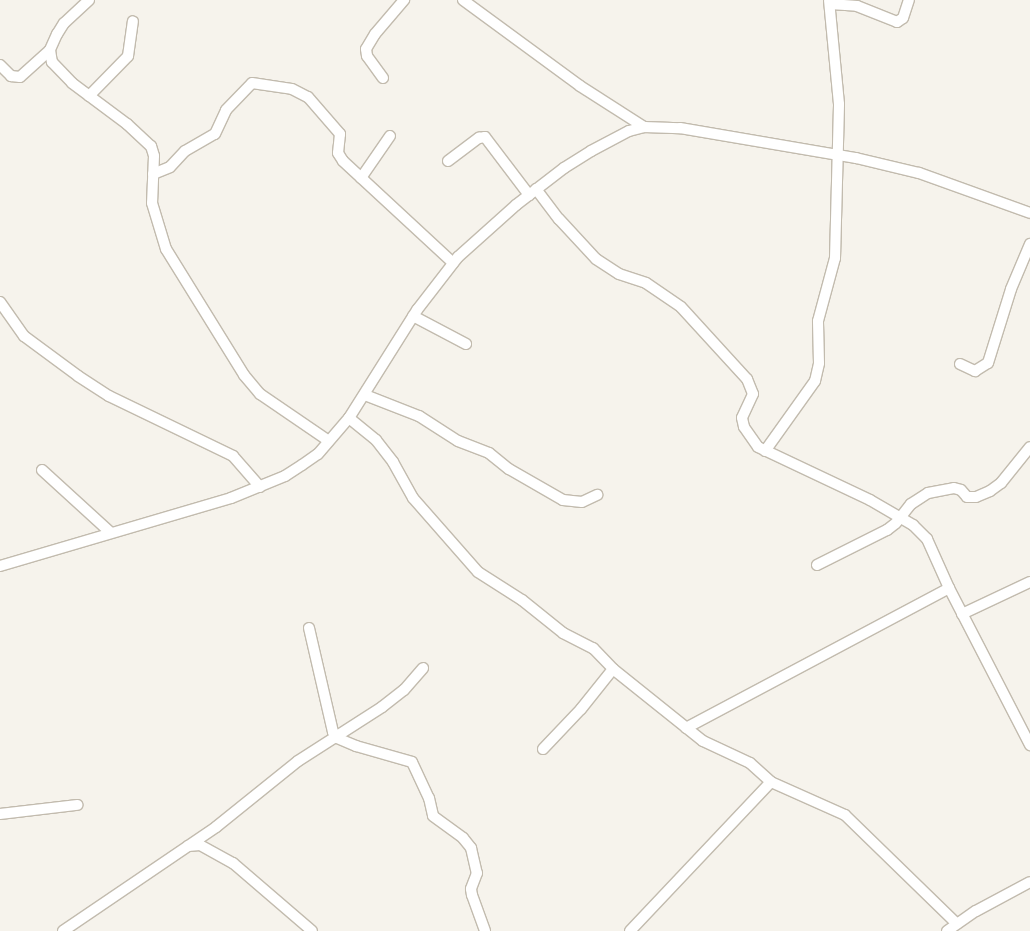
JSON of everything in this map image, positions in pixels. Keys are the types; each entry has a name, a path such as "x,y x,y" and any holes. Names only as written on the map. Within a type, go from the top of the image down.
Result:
{"street":[{"path":"0,65 12,76 20,76 50,50 64,23 88,0"},
{"path":"383,78 366,56 366,49 374,34 404,0"},
{"path":"463,0 580,86 644,128"},
{"path":"765,451 815,381 819,363 818,321 835,258 839,155 839,104 830,2 857,6 897,22 903,18 909,0"},
{"path":"90,96 128,56 133,21"},
{"path":"50,50 52,62 72,83 147,140 154,156 152,203 166,249 218,337 260,394 329,441"},
{"path":"153,174 170,167 185,151 215,134 226,110 250,85 257,82 292,89 308,97 340,134 339,156 453,263"},
{"path":"0,566 110,532 231,498 260,487 302,465 318,454 365,395 413,316 453,263 478,237 532,192 596,147 629,131 644,128 680,128 839,155 919,173 1030,213"},
{"path":"361,178 390,136"},
{"path":"448,160 479,138 484,137 532,192 596,259 619,274 646,283 681,307 724,353 752,387 752,398 742,418 744,427 754,443 765,451 914,525 927,539 949,588 1030,745"},
{"path":"960,364 975,370 988,363 1011,289 1030,244"},
{"path":"0,302 24,336 78,376 109,396 233,456 247,470 260,487"},
{"path":"413,316 466,344"},
{"path":"365,395 419,416 458,440 488,453 509,469 564,500 582,502 597,495"},
{"path":"348,418 376,440 393,462 412,498 472,567 522,600 563,633 593,648 613,669 703,741 750,763 771,782 845,815 957,924"},
{"path":"817,565 872,540 901,518 911,504 928,493 954,488 961,490 967,497 976,497 990,490 1001,483 1030,447"},
{"path":"42,470 110,532"},
{"path":"962,614 1030,582"},
{"path":"686,728 949,588"},
{"path":"309,628 330,722 337,738 412,762 429,798 433,816 463,838 471,848 477,873 471,889 472,895 485,931"},
{"path":"63,931 188,846 242,806 275,777 337,738 404,690 424,668"},
{"path":"542,749 613,669"},
{"path":"630,931 771,782"},
{"path":"0,814 77,805"},
{"path":"188,846 200,845 233,864 312,931"},
{"path":"947,931 1001,896 1030,882"}]}
